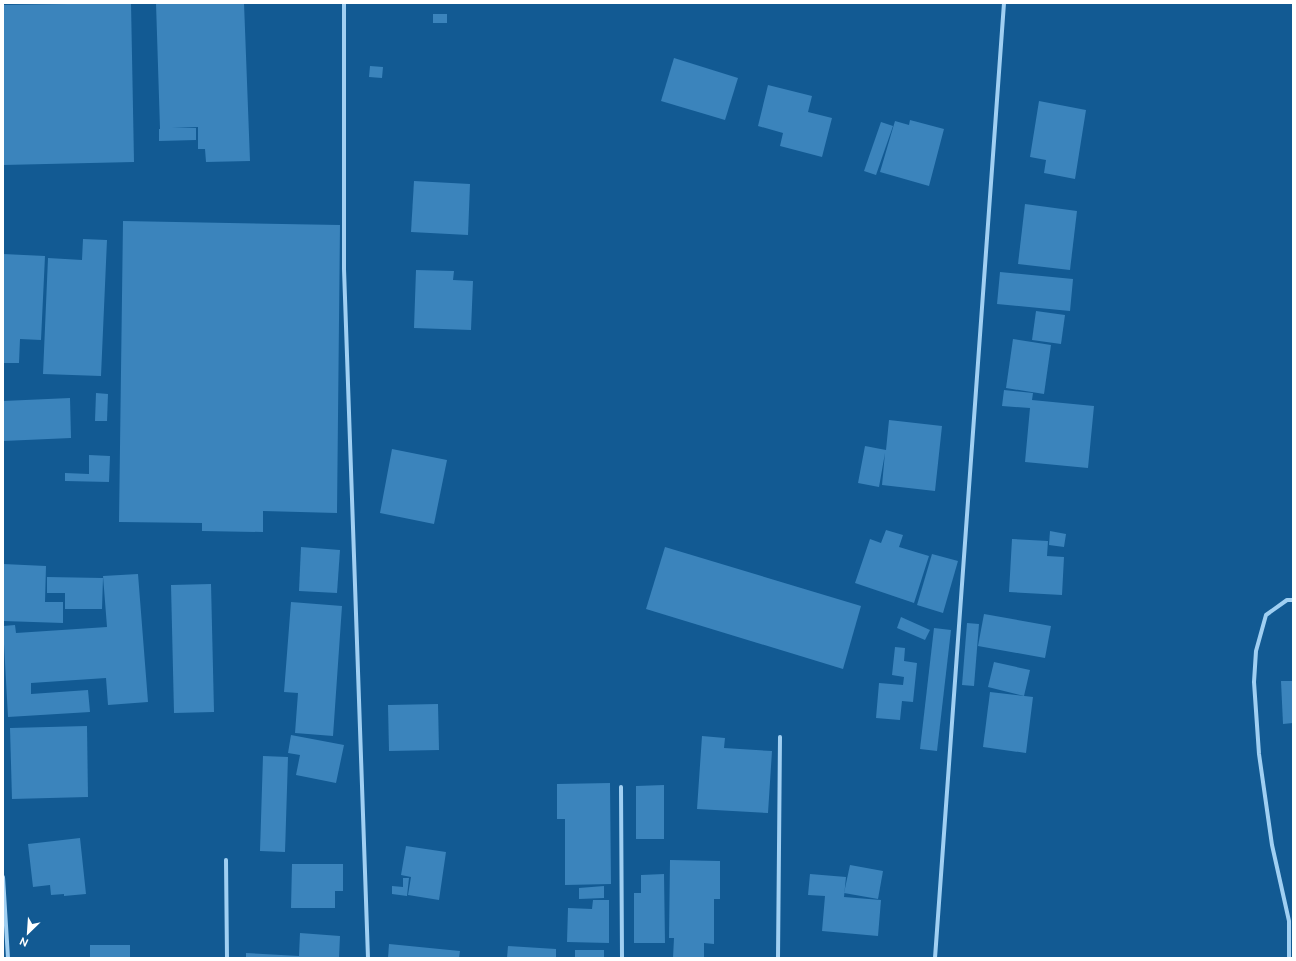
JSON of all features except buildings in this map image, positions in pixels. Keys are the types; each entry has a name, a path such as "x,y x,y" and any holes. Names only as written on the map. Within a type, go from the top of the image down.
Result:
{"street":[{"path":"344,3 344,277 368,958"},
{"path":"935,958 1004,3"},
{"path":"1289,958 1289,921 1272,845 1259,754 1254,682 1256,650 1266,615 1287,600 1293,600"},
{"path":"778,958 780,737"},
{"path":"621,787 622,958"},
{"path":"226,860 227,958"},
{"path":"3,877 8,958"}]}
